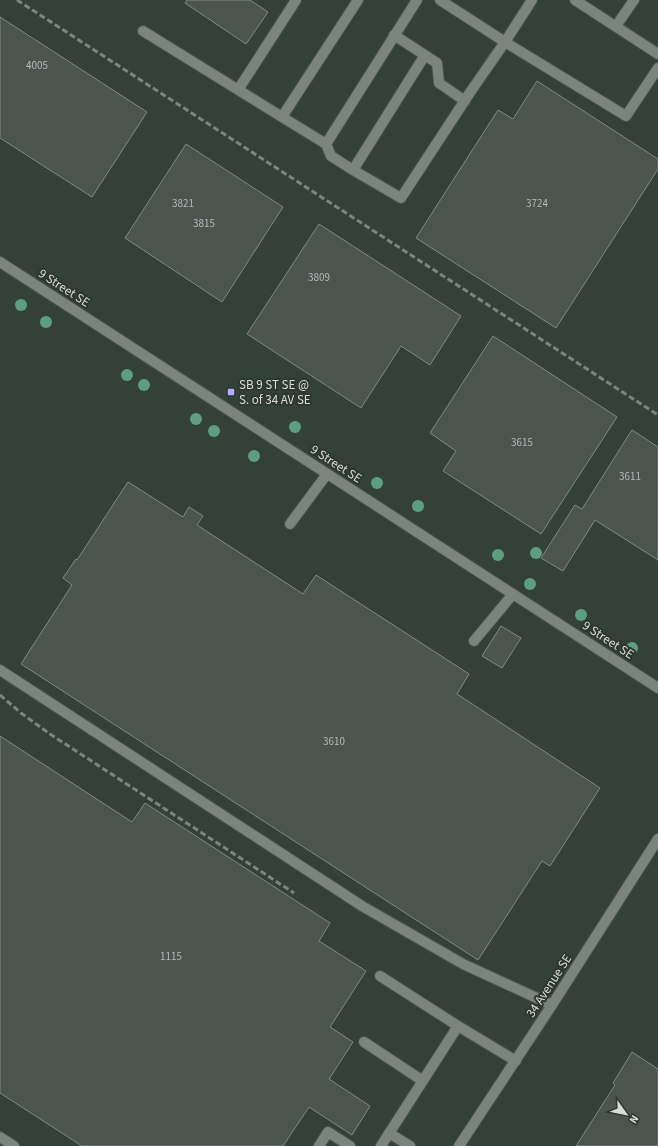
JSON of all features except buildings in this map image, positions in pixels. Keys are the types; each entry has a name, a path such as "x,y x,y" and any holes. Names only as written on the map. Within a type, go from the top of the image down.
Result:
{"street":[{"path":"238,90 296,0"},
{"path":"282,117 358,0"},
{"path":"326,144 417,0"},
{"path":"440,0 505,42 626,116 658,68"},
{"path":"143,31 326,144 331,156 401,198 532,0"},
{"path":"575,0 658,54"},
{"path":"616,26 634,0"},
{"path":"394,35 437,62 439,83 465,101"},
{"path":"353,170 425,55"},
{"name":"9 Street SE","path":"0,262 658,688"},
{"path":"290,524 327,474"},
{"path":"474,641 513,594"},
{"path":"0,670 362,906 464,964 552,1005"},
{"name":"34 Avenue SE","path":"460,1146 658,839"},
{"path":"380,976 516,1061"},
{"path":"381,1146 458,1026"},
{"path":"364,1042 423,1081"},
{"path":"320,1146 328,1132 350,1146"},
{"path":"389,1133 410,1146"},
{"path":"0,1137 14,1146"}],"shaded area":[{"path":"0,0 658,0 658,1146 0,1146"}],"railway":[{"path":"17,0 658,415"},
{"path":"0,695 21,713 50,734 294,893"}],"place":[{"name":"SB 9 ST SE @ S. of 34 AV SE","path":"231,392"}]}
